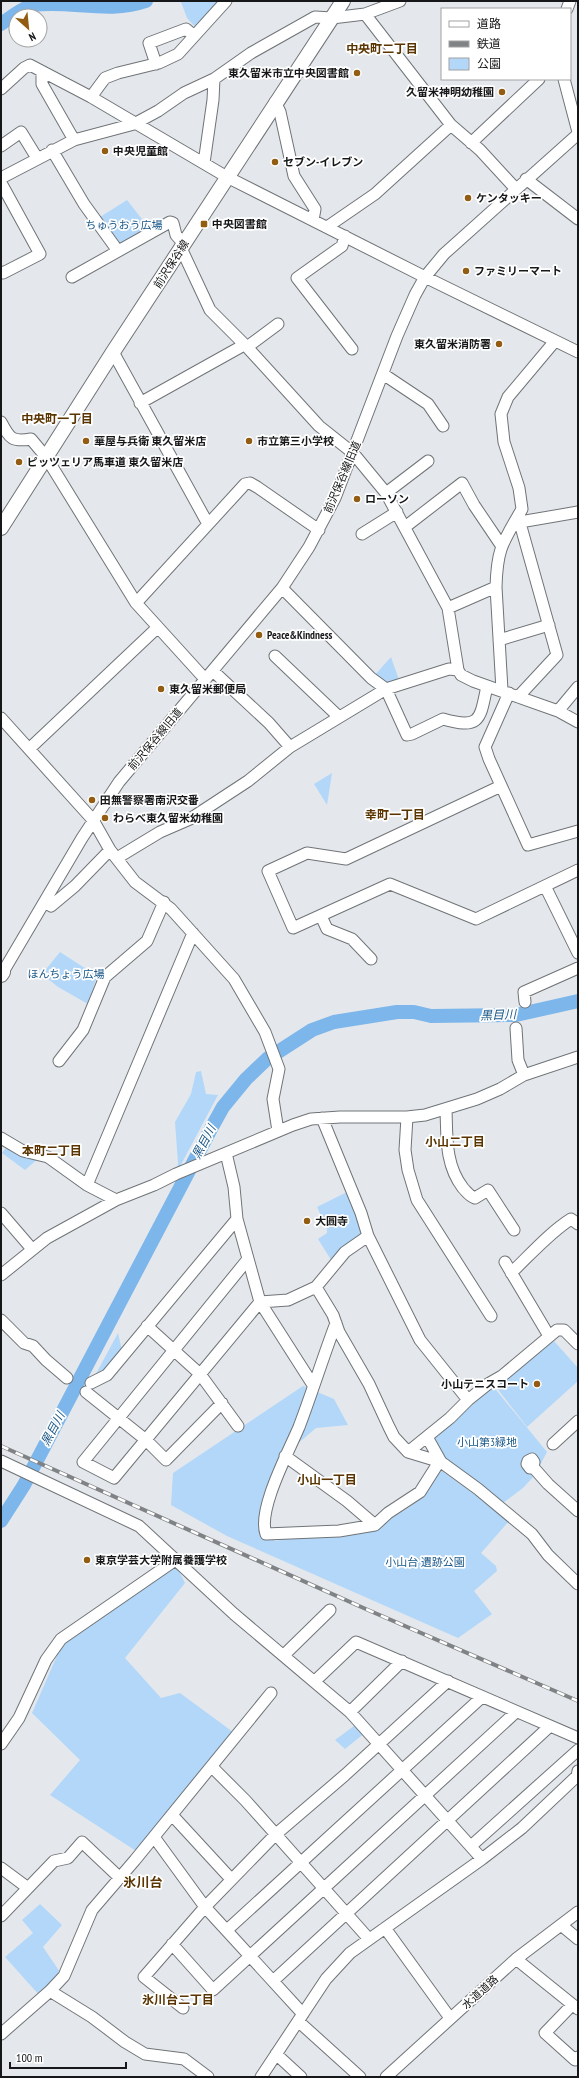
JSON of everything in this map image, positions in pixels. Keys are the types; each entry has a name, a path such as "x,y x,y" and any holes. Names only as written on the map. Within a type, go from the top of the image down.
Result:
{"main road":[{"name":"前沢保谷線","path":"1,528 113,352 343,1"}],"street":[{"path":"91,97 105,78 118,72 156,64 178,54 226,1"},
{"path":"1,178 52,150 74,140 134,124 158,111 184,94 214,79 251,53 295,27 315,18 332,18 365,14 400,1"},
{"path":"365,14 451,125 471,143 515,188"},
{"path":"156,64 150,43 186,29 194,36"},
{"path":"1,89 24,68 30,65 91,97 134,124 227,177 425,277 555,341 578,350"},
{"path":"42,72 42,84 74,140"},
{"path":"204,163 213,100 214,79"},
{"path":"471,143 538,80"},
{"path":"564,80 578,133"},
{"path":"276,102 280,112 294,176 315,209 313,220"},
{"path":"327,227 375,194 451,125"},
{"path":"1,146 21,132 37,158"},
{"name":"前沢保谷線旧道","path":"2,972 93,820 119,782 282,588 319,530 335,498 354,453 383,374 415,295 425,277 444,254 515,188 578,133"},
{"path":"52,150 84,204 118,251"},
{"path":"526,179 578,219"},
{"path":"1,183 40,254 3,273 1,272"},
{"path":"72,277 170,222 173,223 176,235 210,310 246,346 319,426 354,453 386,493 448,608 458,670 461,675 486,686 558,711 578,722"},
{"path":"345,236 342,246 297,278 352,349"},
{"path":"140,403 246,346 278,324"},
{"path":"509,693 499,640 496,565 500,545 519,519 522,509 520,495 504,442 501,414 508,397 555,341"},
{"path":"113,352 208,524"},
{"path":"383,374 428,404 443,426"},
{"path":"3,430 12,439 18,441 31,439 46,457 136,603 157,628 209,675 269,723 290,747"},
{"path":"386,493 428,461"},
{"path":"136,603 245,484 250,483 319,530"},
{"path":"405,527 462,483 474,505 500,545"},
{"path":"362,534 397,512"},
{"path":"519,519 578,512"},
{"path":"519,519 557,655 509,693 485,747 528,845 578,831"},
{"path":"448,608 496,587"},
{"path":"282,588 371,678 386,689 407,735 443,719 461,724 474,722 481,716 486,686"},
{"path":"499,640 549,625"},
{"path":"29,750 157,628"},
{"path":"275,656 338,717"},
{"path":"45,901 51,906 113,854 190,820 248,781 290,747 386,689 449,669 458,670"},
{"path":"558,711 578,687"},
{"path":"1,718 93,820 113,854 135,882 164,902 194,933 234,979 251,1007 269,1043 279,1069 273,1098 278,1130"},
{"path":"501,786 346,860 307,853 268,871 293,928 390,884 476,919 578,870"},
{"path":"545,886 578,952"},
{"path":"59,1061 83,1030 105,977 150,937 164,902"},
{"path":"321,916 327,929 352,939 371,959"},
{"path":"87,1185 194,933"},
{"path":"525,1002 524,992 578,968"},
{"path":"516,1028 518,1060 524,1075"},
{"path":"1,1275 32,1249 61,1230 116,1200 154,1185 278,1130 322,1118 363,1116 407,1117 424,1115 489,1094 524,1075 578,1057"},
{"path":"446,1109 448,1156 455,1177 470,1196 475,1198 488,1190 514,1230"},
{"path":"407,1117 406,1150 408,1170 418,1200 491,1316"},
{"path":"322,1118 361,1213 368,1236 420,1340 468,1400"},
{"path":"1,1138 23,1151 48,1157 87,1185 116,1200"},
{"path":"226,1153 234,1187 236,1219 260,1302 313,1385"},
{"path":"1,1213 32,1249"},
{"path":"222,1403 166,1460 146,1440 118,1417 88,1387 107,1375 236,1219"},
{"path":"511,1273 551,1236 557,1228 571,1219 578,1224"},
{"path":"248,1259 173,1349 83,1462 114,1478 260,1302 288,1300 316,1287 345,1252 368,1236"},
{"path":"505,1262 549,1336"},
{"path":"316,1287 336,1323 339,1332 369,1384 394,1437 408,1452 440,1462 478,1489 514,1518 578,1584"},
{"path":"1,1320 24,1343 33,1346 46,1360 67,1378"},
{"path":"336,1323 299,1427 285,1456 266,1517 266,1534 339,1531 375,1525 388,1513 420,1492 440,1462"},
{"path":"146,1326 200,1374 238,1426"},
{"path":"408,1452 468,1400 488,1384 502,1376 549,1336 561,1329 578,1344"},
{"path":"553,1444 578,1421"},
{"path":"427,1437 440,1462"},
{"path":"285,1456 347,1501 375,1525"},
{"path":"1,1461 134,1523 174,1561 350,1712 482,1859"},
{"path":"533,1467 548,1484 578,1511"},
{"path":"1,1744 19,1718 46,1660 61,1639 174,1561"},
{"path":"284,1655 330,1610"},
{"path":"315,1681 356,1642 578,1738"},
{"path":"350,1712 402,1662"},
{"path":"183,2008 144,1977 205,1907 275,1835 448,1681"},
{"path":"1,2034 50,1991 64,1976 70,1967 92,1910 212,1767 271,1693"},
{"path":"227,1930 482,1697"},
{"path":"172,1944 213,1990 516,1712"},
{"path":"273,1981 550,1726"},
{"path":"471,1846 578,1750"},
{"path":"212,1767 245,1800 369,1939"},
{"path":"261,2077 326,1979 350,1953 482,1859 522,1828 578,1775"},
{"path":"172,1815 231,1879"},
{"path":"154,1837 205,1907 273,1981 301,2017 360,2077"},
{"path":"1,1916 54,1861 68,1858 82,1842 120,1878"},
{"path":"1,1868 28,1888"},
{"name":"水道道路","path":"386,2077 516,1959 578,1912"},
{"path":"561,1925 578,1939"},
{"path":"385,1928 450,2018"},
{"path":"516,1959 575,2008 545,2033 575,2060 578,2057"},
{"path":"50,1991 92,2017 125,2042 146,2054 184,2059 208,2077"},
{"path":"276,2054 301,2077"}],"green space":[{"path":"177,1 222,1 197,29 187,18 181,2"},
{"name":"ちゅうおう広場","path":"127,200 152,232 118,249 97,219"},
{"path":"391,657 399,680 389,682 380,680 374,676"},
{"path":"332,773 327,805 314,784"},
{"name":"ほんちょう広場","path":"60,952 97,976 88,1004 58,987 42,974"},
{"path":"201,1071 206,1094 218,1095 176,1174 178,1163 175,1122 191,1094 196,1072"},
{"path":"8,1145 40,1157 25,1170 2,1153"},
{"path":"349,1191 365,1233 333,1263 318,1239 327,1233 327,1229 317,1207"},
{"path":"118,1333 123,1355 91,1383"},
{"name":"小山テニスコート","path":"554,1341 578,1368 578,1381 527,1427 496,1387"},
{"name":"小山第3緑地","path":"492,1385 547,1452 535,1475 523,1488 503,1503 444,1459 433,1439 469,1403"},
{"name":"小山台 遺跡公園","path":"303,1386 334,1399 348,1425 316,1428 282,1457 264,1510 259,1532 276,1541 304,1535 346,1536 379,1530 389,1520 418,1500 438,1468 510,1520 481,1553 496,1566 497,1571 474,1591 492,1614 458,1638 227,1536 171,1505 173,1473"},
{"path":"176,1565 185,1583 125,1658 161,1698 180,1693 233,1732 136,1851 50,1795 80,1760 32,1713 63,1642"},
{"path":"358,1723 366,1732 345,1749 335,1740"},
{"path":"40,1904 62,1925 43,1947 62,1975 40,1996 5,1957 33,1933 22,1920"}],"waterway":[{"path":"1,24 20,11 33,5 61,4 104,7 132,5 146,1"},
{"name":"黒目川","path":"1,1521 24,1485 223,1107 246,1079 267,1059 312,1030 334,1022 397,1012 414,1012 431,1016 516,1015 578,1001"}],"railway":[{"path":"1,1446 368,1610 578,1701"}],"place":[{"name":"東久留米市立中央図書館","path":"357,73"},
{"name":"久留米神明幼稚園","path":"502,92"},
{"name":"中央児童館","path":"105,151"},
{"name":"セブン-イレブン","path":"275,162"},
{"name":"ケンタッキー","path":"468,198"},
{"name":"中央図書館","path":"204,224"},
{"name":"ファミリーマート","path":"466,271"},
{"name":"東久留米消防署","path":"499,344"},
{"name":"華屋与兵衛 東久留米店","path":"86,441"},
{"name":"市立第三小学校","path":"249,441"},
{"name":"ピッツェリア馬車道 東久留米店","path":"19,462"},
{"name":"ローソン","path":"357,499"},
{"name":"Peace&Kindness","path":"259,635"},
{"name":"東久留米郵便局","path":"161,689"},
{"name":"田無警察署南沢交番","path":"92,800"},
{"name":"わらべ東久留米幼稚園","path":"105,818"},
{"name":"大圓寺","path":"307,1221"},
{"name":"小山テニスコート","path":"537,1384"},
{"name":"東京学芸大学附属養護学校","path":"87,1560"}],"district":[{"name":"中央町二丁目","path":"382,49"},
{"name":"中央町一丁目","path":"57,419"},
{"name":"幸町一丁目","path":"395,815"},
{"name":"小山二丁目","path":"455,1142"},
{"name":"本町二丁目","path":"52,1151"},
{"name":"小山一丁目","path":"327,1480"},
{"name":"氷川台","path":"143,1882"},
{"name":"氷川台二丁目","path":"178,2000"}]}
